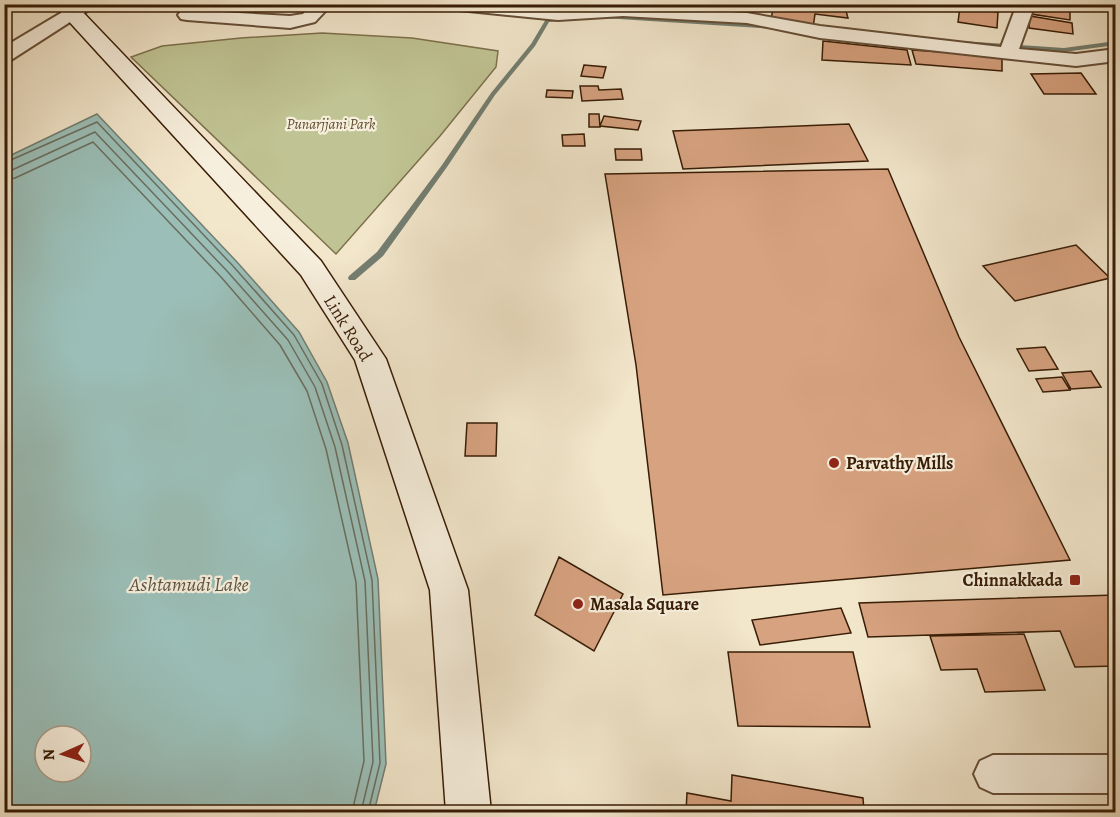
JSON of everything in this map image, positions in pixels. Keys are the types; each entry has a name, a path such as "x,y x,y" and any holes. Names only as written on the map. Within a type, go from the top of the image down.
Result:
{"main road":[{"name":"Link Road","path":"74,8 311,268 370,359 449,590 469,813"}],"street":[{"path":"187,15 302,21 316,13 323,4"},
{"path":"449,4 606,14 624,8 747,18 820,32 1008,54 1076,60 1116,55"},
{"path":"1008,54 1026,4"},
{"path":"4,56 74,8"},
{"path":"993,774 1116,774"}],"green space":[{"name":"Punarjjani Park","path":"322,33 412,38 498,51 496,67 440,136 336,254 131,57 162,46"}],"water":[{"name":"Ashtamudi Lake","path":"97,114 237,262 299,332 327,382 348,443 378,579 386,764 374,812 5,812 5,158"}],"building":[{"path":"220,4 241,4 236,10 218,8"},
{"path":"631,4 751,4 755,16 633,9"},
{"path":"774,4 845,7 848,18 815,14 813,28 770,24"},
{"path":"812,4 866,4 867,7 813,8"},
{"path":"1032,4 1070,9 1070,20 1031,14"},
{"path":"960,7 998,12 997,28 958,22"},
{"path":"1030,16 1072,23 1073,34 1029,28"},
{"path":"823,41 907,50 911,65 822,60"},
{"path":"912,50 1002,56 1002,71 916,64"},
{"path":"584,65 606,67 603,78 581,76"},
{"path":"1081,73 1096,94 1044,94 1031,74"},
{"path":"580,86 598,86 599,90 621,89 623,99 582,101"},
{"path":"547,90 573,91 572,98 546,97"},
{"path":"589,114 599,114 600,127 589,127"},
{"path":"604,116 641,121 638,130 600,126"},
{"path":"849,124 868,161 683,169 673,131"},
{"path":"584,134 585,146 563,146 562,135"},
{"path":"615,149 641,149 642,160 616,160"},
{"name":"Parvathy Mills","path":"888,169 959,337 1070,560 663,595 636,365 605,174"},
{"path":"1076,245 1110,278 1015,301 983,266"},
{"path":"1045,347 1058,369 1029,371 1017,349"},
{"path":"1091,371 1101,387 1071,389 1062,373"},
{"path":"1062,377 1070,390 1043,392 1036,379"},
{"path":"467,423 497,423 496,456 465,456"},
{"name":"Masala Square","path":"559,557 623,594 594,651 535,615"},
{"path":"1116,595 1116,666 1075,667 1060,631 868,637 859,603"},
{"path":"841,608 851,633 760,645 752,620"},
{"path":"1024,634 1045,690 985,692 977,669 941,670 930,636"},
{"path":"728,652 853,652 870,727 738,726"},
{"path":"732,775 863,798 864,812 686,812 687,793 731,801"}],"waterway":[{"path":"352,278 380,254 445,166 493,94 533,45 558,4"},
{"path":"548,21 603,16 775,27"},
{"path":"961,43 1064,50 1116,43"}],"place":[{"name":"Parvathy Mills","path":"834,463"},
{"name":"Chinnakkada","path":"1075,580"},
{"name":"Masala Square","path":"578,604"}]}
